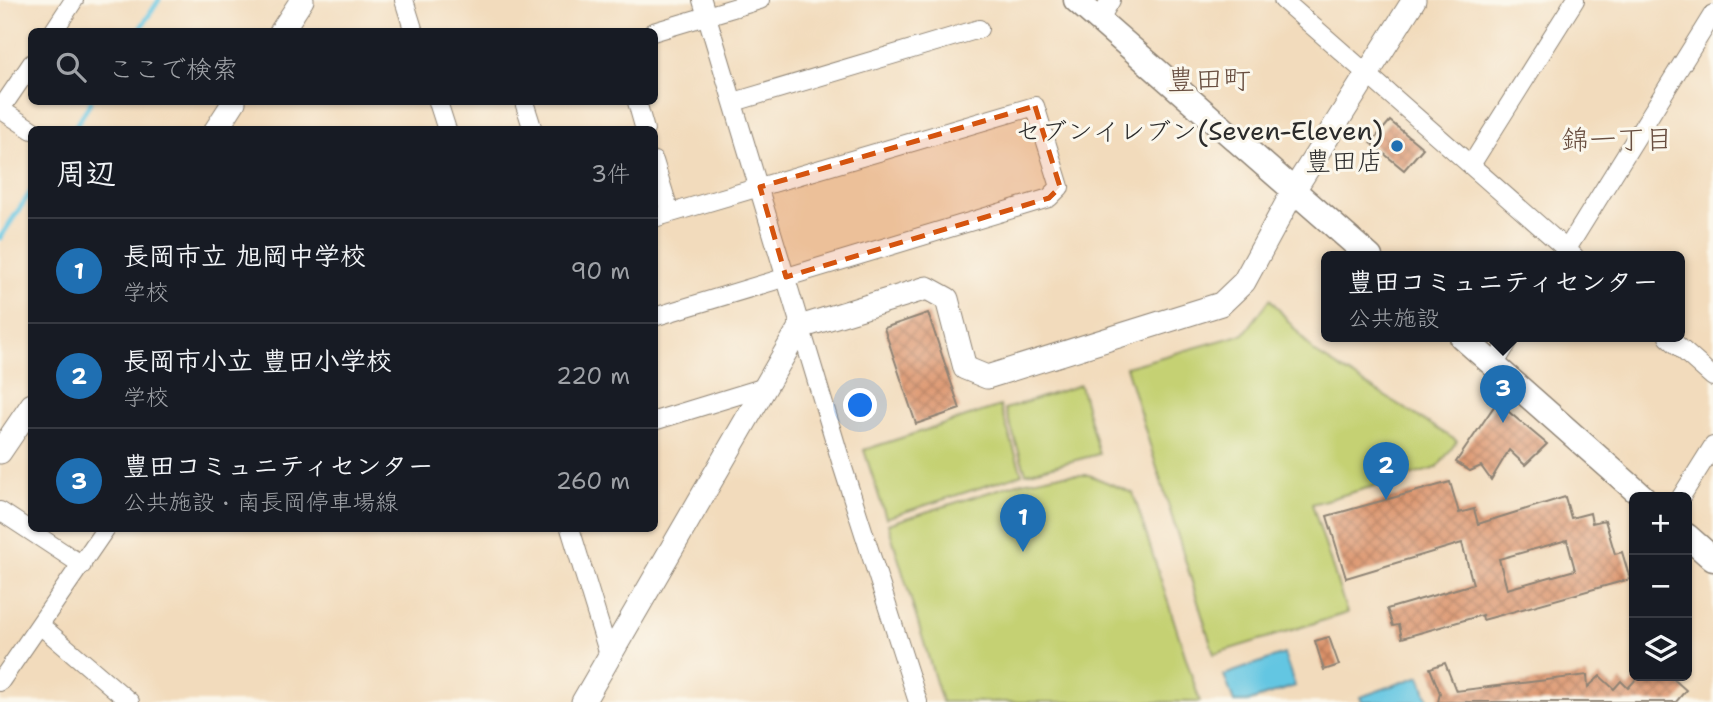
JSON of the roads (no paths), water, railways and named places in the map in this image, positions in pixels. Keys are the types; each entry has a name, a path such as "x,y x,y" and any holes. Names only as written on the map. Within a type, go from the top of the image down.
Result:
{"main road":[{"path":"1076,0 1105,10 1294,190 1363,251"},
{"path":"1468,342 1637,492"},
{"path":"1692,540 1713,558"}],"street":[{"path":"56,28 74,0"},
{"path":"284,28 302,0"},
{"path":"404,0 413,28"},
{"path":"658,30 705,8 760,0"},
{"path":"1283,0 1565,251"},
{"path":"583,702 800,327 927,288 947,299 965,368 987,377 1221,304 1244,282 1294,190 1414,0"},
{"path":"1471,165 1575,0"},
{"path":"705,8 800,327 918,702"},
{"path":"1570,251 1711,24"},
{"path":"734,102 979,30"},
{"path":"28,70 0,109 28,127"},
{"path":"219,126 232,105"},
{"path":"439,105 446,126"},
{"path":"525,105 532,126"},
{"path":"638,105 644,126"},
{"path":"658,188 662,215 1035,106 1060,187 1049,198 658,316"},
{"path":"1493,365 1508,342"},
{"path":"1674,342 1713,377"},
{"path":"658,420 765,387"},
{"path":"0,452 28,411"},
{"path":"1684,492 1713,446"},
{"path":"0,511 28,529"},
{"path":"32,532 82,565"},
{"path":"0,682 103,532"},
{"path":"571,532 609,655"},
{"path":"40,625 130,702"}],"water":[{"path":"1284,654 1295,686 1247,702 1234,702 1224,675"},
{"path":"1420,676 1429,702 1362,702 1360,697"}],"waterway":[{"path":"141,28 159,0"},
{"path":"76,126 89,105"},
{"path":"0,238 28,196"}],"place":[{"name":"セブンイレブン(Seven-Eleven) 豊田店","path":"1397,146"},
{"name":"豊田コミュニティセンター","path":"1503,423"},
{"name":"長岡市小立 豊田小学校","path":"1386,500"},
{"name":"長岡市立 旭岡中学校","path":"1023,552"}],"district":[{"name":"豊田町","path":"1209,79"},
{"name":"錦一丁目","path":"1617,139"}]}
